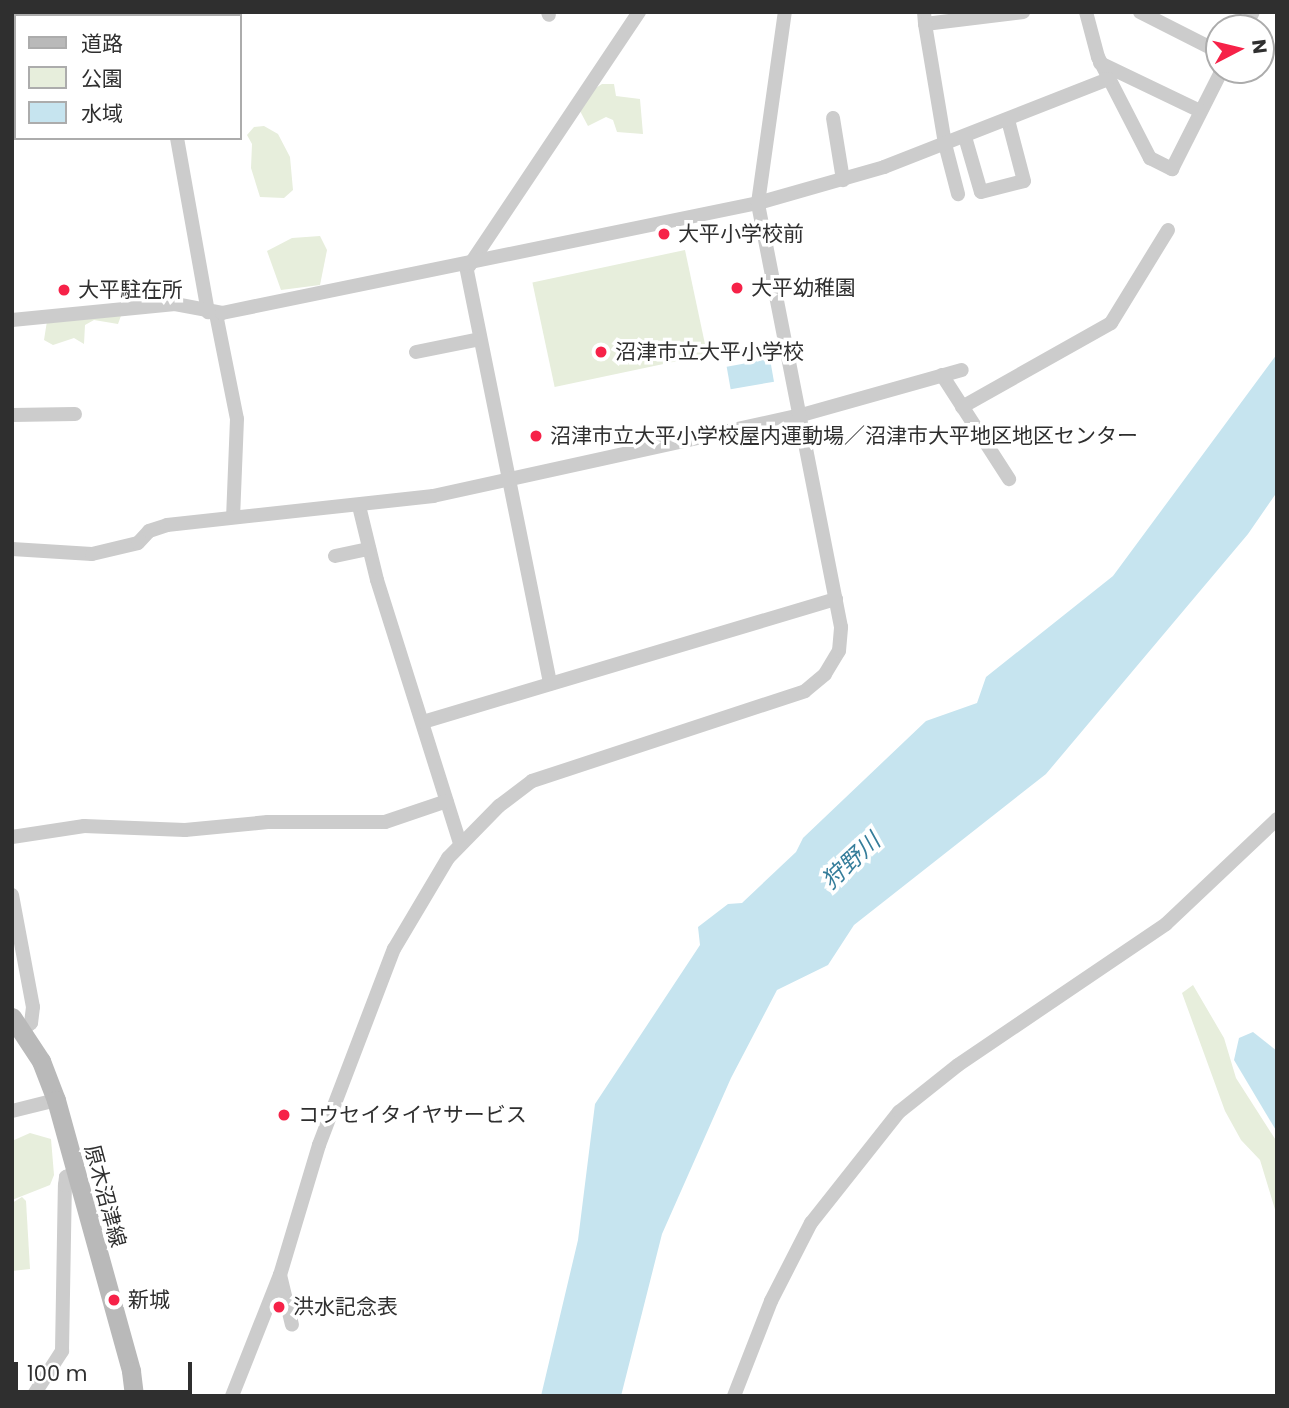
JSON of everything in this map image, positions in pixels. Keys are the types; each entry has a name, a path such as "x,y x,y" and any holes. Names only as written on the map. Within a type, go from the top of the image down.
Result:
{"main road":[{"name":"原木沼津線","path":"17,1024 41,1061 56,1100 74,1173 131,1371 134,1396"}],"street":[{"path":"551,684 508,481 467,266 639,12"},
{"path":"232,1396 280,1275 319,1145 394,949 429,886 460,844 516,792 548,774 806,691 825,674 839,651 841,627 836,599 758,203 785,12"},
{"path":"958,194 945,145 925,18 1023,12"},
{"path":"1086,12 1100,63 1150,158 1172,169 1214,84"},
{"path":"1140,12 1205,45"},
{"path":"1100,63 1200,111"},
{"path":"12,320 175,304 212,313 467,266 758,203 843,180 945,145 1108,79"},
{"path":"833,118 843,180"},
{"path":"965,136 981,192 1024,181 1008,120"},
{"path":"177,140 212,313 237,419 233,517"},
{"path":"962,407 1111,323 1168,230"},
{"path":"416,352 480,340"},
{"path":"12,549 92,554 138,542 149,531 167,525 359,506 508,481 798,416 962,370"},
{"path":"942,375 1009,479"},
{"path":"12,415 75,414"},
{"path":"359,506 369,549 460,844"},
{"path":"335,556 369,549"},
{"path":"423,722 836,599"},
{"path":"12,837 84,825 170,830 268,822 385,822 447,801"},
{"path":"734,1396 771,1301 811,1223 899,1112 958,1065 1166,924 1277,819"},
{"path":"12,895 33,1007 31,1024 17,1024"},
{"path":"12,1111 56,1100"},
{"path":"33,1396 62,1351 65,1185 74,1173"},
{"path":"280,1275 292,1325"}],"green space":[{"path":"602,84 614,84 616,96 640,99 643,134 617,132 613,120 606,117 588,126 580,111 591,91"},
{"path":"264,126 278,134 290,157 293,190 284,198 260,197 251,168 252,144 247,135 254,127"},
{"path":"320,236 327,250 320,285 281,290 267,251 292,238"},
{"path":"685,250 707,355 555,387 532,282"},
{"path":"122,313 118,324 94,320 85,325 84,344 74,338 53,345 44,340 47,321"},
{"path":"1193,985 1224,1038 1236,1078 1277,1142 1277,1216 1260,1160 1241,1140 1225,1111 1182,993"},
{"path":"30,1133 51,1139 54,1175 50,1185 12,1200 12,1141"},
{"path":"22,1197 26,1201 30,1269 12,1271 12,1203"}],"water":[{"name":"狩野川","path":"1277,354 1277,492 1248,534 1046,774 854,925 828,965 777,990 731,1078 662,1234 621,1396 541,1396 578,1240 595,1104 700,945 698,927 728,904 742,903 796,852 803,838 926,721 977,703 986,677 1113,576"},
{"path":"770,359 774,382 731,389 727,367"},
{"path":"1253,1032 1277,1051 1277,1132 1234,1060 1239,1038"}],"place":[{"name":"大平小学校前","path":"664,234"},
{"name":"大平幼稚園","path":"737,288"},
{"name":"大平駐在所","path":"64,290"},
{"name":"沼津市立大平小学校","path":"601,352"},
{"name":"沼津市立大平小学校屋内運動場／沼津市大平地区地区センター","path":"536,436"},
{"name":"コウセイタイヤサービス","path":"284,1115"},
{"name":"新城","path":"114,1300"},
{"name":"洪水記念表","path":"279,1307"}]}
